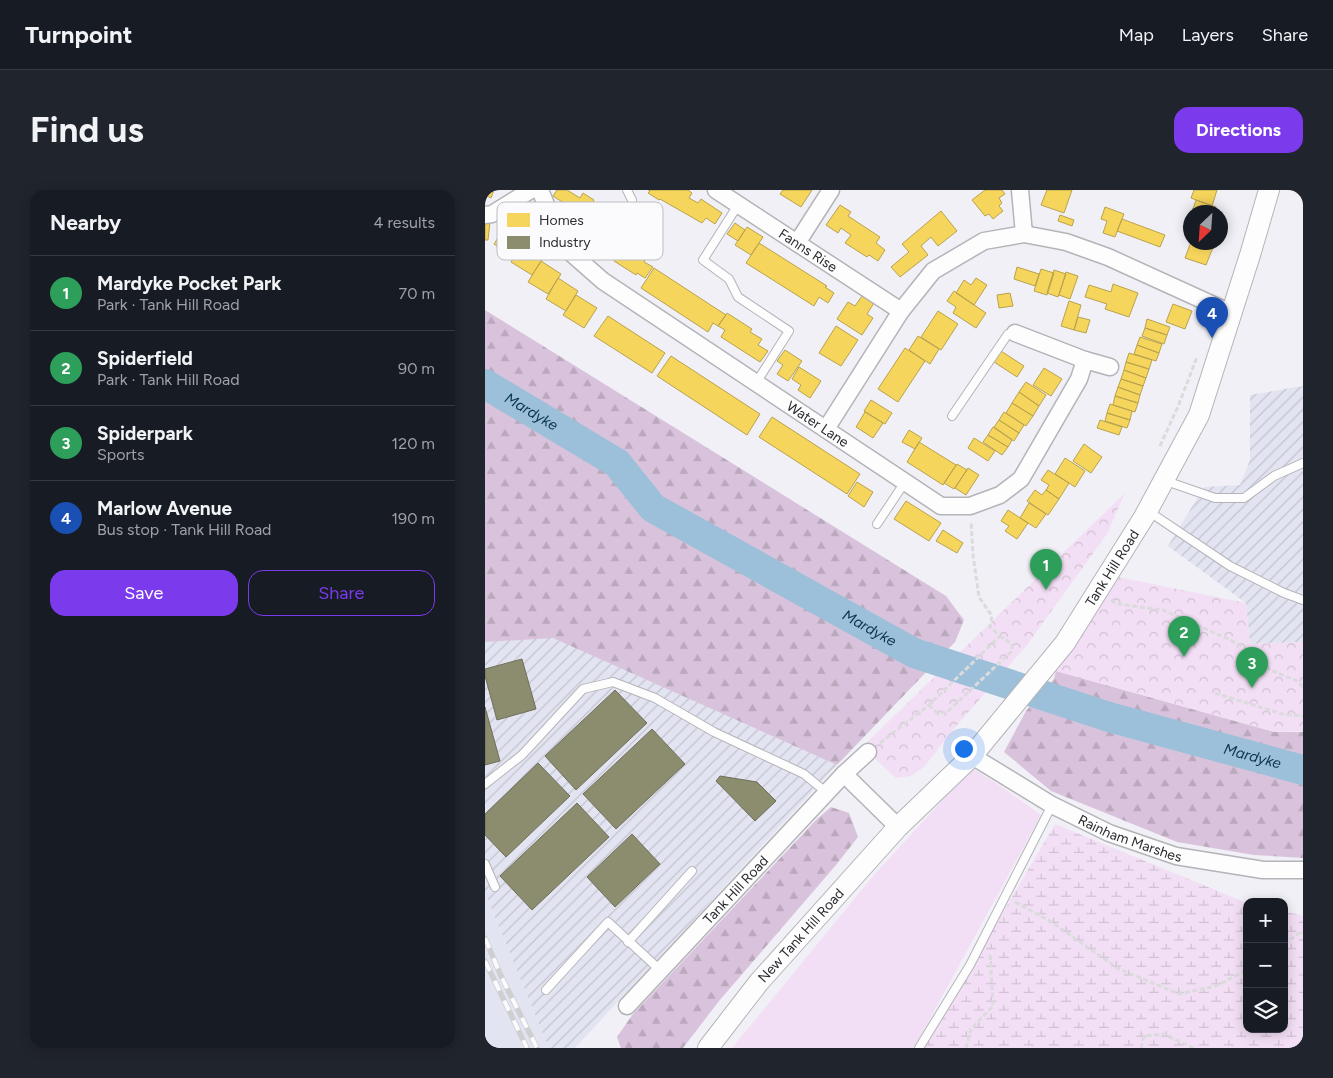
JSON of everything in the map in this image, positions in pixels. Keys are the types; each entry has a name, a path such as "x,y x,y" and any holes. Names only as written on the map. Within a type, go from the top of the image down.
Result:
{"street":[{"path":"512,202 531,190"},
{"name":"Water Lane","path":"540,190 545,202"},
{"name":"Fanns Rise","path":"716,190 901,310"},
{"path":"797,244 831,190"},
{"path":"1020,190 1024,234"},
{"name":"Tank Hill Road","path":"898,827 972,756 1046,668 1065,643 1148,510 1199,415 1269,190"},
{"path":"485,215 497,211"},
{"path":"826,429 901,310 933,271 984,241 1024,234 1066,242 1108,257 1231,313"},
{"name":"Water Lane","path":"579,260 603,281 941,506 970,506 1000,495 1021,479 1079,379 1085,360"},
{"path":"1015,332 1085,360 1110,367"},
{"name":"Tank Hill Road","path":"627,1006 844,774 868,752"},
{"name":"Rainham Marshes","path":"972,756 1053,805 1109,832 1176,856 1263,870 1303,870"},
{"path":"844,774 898,827"},
{"name":"New Tank Hill Road","path":"708,1048 759,982 898,827"}],"lane":[{"path":"627,190 632,200"},
{"path":"737,205 703,260 729,279 738,297 789,331 756,383"},
{"path":"953,416 1008,334 1015,332"},
{"path":"1164,480 1215,498 1244,498 1274,476 1303,463"},
{"path":"877,524 906,482"},
{"path":"1148,510 1230,566 1284,593 1303,600"},
{"path":"485,784 522,755 583,689 613,682 655,698 714,732 804,774 827,793"},
{"path":"919,1048 970,965 1053,805"},
{"path":"485,864 495,886"},
{"path":"628,942 692,871"},
{"path":"546,990 608,922 661,970"}],"path":[{"path":"1158,449 1179,404 1199,351"},
{"path":"929,706 936,712 946,713 1012,651 1012,644 989,627 992,616 979,597 973,555 970,506"},
{"path":"1097,593 1118,604 1163,610 1228,639 1251,651 1268,669 1297,681 1303,687"},
{"path":"868,752 929,706 1000,636"},
{"path":"1215,693 1282,714 1303,716"},
{"path":"1011,908 1016,901 1119,969 1179,994 1216,986 1243,972"},
{"path":"1285,943 1302,931 1303,934"},
{"path":"966,1048 971,1029 993,1006 989,945"},
{"path":"1141,1048 1144,1036 1163,1034 1194,1048"}],"shaded area":[{"path":"1303,386 1303,642 1250,644 1246,603 1168,546 1204,487 1240,485 1250,460 1250,395"},
{"path":"553,637 837,765 575,1048 549,1048 485,893 485,642"},
{"path":"485,893 549,1048 485,1048"}],"green space":[{"path":"485,310 946,596 964,620 955,642 837,765 553,638 485,642"},
{"path":"1125,493 1107,534 1027,645 953,730 924,767 911,776 896,778 862,747"},
{"path":"1118,577 1246,603 1250,644 1303,642 1303,731 1275,732 1056,671"},
{"path":"1056,671 1275,732 1303,732 1303,858 1254,855 1177,842 1051,791 1004,752 1026,711 1054,679"},
{"path":"972,768 1041,815 914,1048 732,1048 874,875"},
{"path":"831,807 849,813 858,837 719,1001 683,1048 621,1048 617,1037 633,1014 817,819"},
{"path":"1055,824 1243,901 1243,1033 1288,1033 1288,913 1303,915 1303,1048 923,1048"}],"building: Homes":[{"path":"485,190 494,190 491,198 485,195"},
{"path":"557,190 567,190 580,198 583,193 594,200 593,202 562,202 553,196"},
{"path":"648,190 688,190 692,193 689,198 698,203 701,199 722,213 715,224 706,218 702,223 659,200 648,193 650,191"},
{"path":"783,190 812,190 801,207 780,194"},
{"path":"985,190 1002,190 1005,194 999,198 1002,203 999,206 1003,211 993,219 989,214 985,216 972,200"},
{"path":"1047,190 1072,190 1064,213 1041,205"},
{"path":"1194,190 1217,190 1212,205 1191,198"},
{"path":"1196,200 1210,205 1194,205"},
{"path":"840,205 851,212 848,216 880,237 876,243 885,250 878,261 869,255 867,257 845,243 851,235 841,228 838,233 826,225"},
{"path":"1105,207 1124,214 1115,237 1103,233 1107,221 1101,219"},
{"path":"941,211 957,231 938,246 931,237 921,246 928,255 900,277 891,267 909,252 902,244"},
{"path":"1060,215 1074,220 1072,226 1058,221"},
{"path":"1122,219 1165,235 1160,247 1117,231"},
{"path":"485,222 490,222 488,240 485,240"},
{"path":"735,223 745,230 738,241 727,234"},
{"path":"747,227 763,237 751,255 735,245"},
{"path":"759,243 827,286 825,287 834,293 828,303 819,297 814,306 746,263"},
{"path":"1188,250 1212,250 1206,265 1185,258"},
{"path":"512,260 542,260 532,275 511,262"},
{"path":"645,260 644,262 653,267 645,278 637,273 636,275 614,261"},
{"path":"541,261 561,274 548,294 528,282"},
{"path":"1017,267 1039,274 1035,286 1014,279"},
{"path":"654,268 726,315 718,326 713,323 708,332 641,288"},
{"path":"1041,269 1054,273 1047,295 1034,291"},
{"path":"1054,270 1066,274 1058,297 1047,293"},
{"path":"1066,272 1078,276 1070,299 1059,295"},
{"path":"558,278 578,291 566,311 546,299"},
{"path":"976,278 987,285 974,305 956,293 964,280 971,285"},
{"path":"1113,284 1138,293 1129,317 1105,309 1107,304 1085,297 1089,285 1111,292"},
{"path":"954,291 986,313 976,328 953,313 956,307 947,301"},
{"path":"1010,293 1013,306 999,308 997,295"},
{"path":"576,295 597,308 584,328 563,315"},
{"path":"862,296 874,303 867,314 873,318 862,335 837,319 848,302 855,306"},
{"path":"1069,301 1081,305 1074,330 1061,326"},
{"path":"1173,304 1192,311 1185,329 1166,322"},
{"path":"938,311 958,324 941,350 921,337"},
{"path":"727,313 752,329 750,332 762,339 758,345 768,351 760,362 721,337 725,330 718,326"},
{"path":"608,316 665,353 652,373 594,336"},
{"path":"1078,317 1090,320 1086,333 1074,330"},
{"path":"1147,319 1170,327 1167,335 1145,328"},
{"path":"836,326 858,340 841,366 819,353"},
{"path":"1145,328 1167,335 1164,344 1142,336"},
{"path":"918,336 939,349 930,364 909,350"},
{"path":"1140,337 1162,344 1159,353 1137,345"},
{"path":"1137,345 1159,353 1156,361 1134,354"},
{"path":"905,348 925,361 898,402 878,389"},
{"path":"785,350 802,361 788,381 777,374 783,365 777,361"},
{"path":"1001,351 1024,366 1017,377 994,362"},
{"path":"1129,353 1152,360 1149,369 1126,362"},
{"path":"671,356 760,414 747,435 657,376"},
{"path":"1126,362 1149,369 1146,378 1124,370"},
{"path":"799,367 821,381 810,398 798,390 801,385 792,379"},
{"path":"1044,368 1062,379 1051,396 1033,385"},
{"path":"1124,370 1146,378 1143,386 1121,379"},
{"path":"1121,379 1143,386 1140,395 1118,387"},
{"path":"1026,382 1046,395 1039,406 1019,392"},
{"path":"1118,387 1140,395 1138,403 1115,396"},
{"path":"1019,392 1039,406 1033,416 1012,403"},
{"path":"1115,396 1138,403 1135,412 1113,405"},
{"path":"871,400 892,413 885,424 864,411"},
{"path":"1012,403 1033,416 1026,426 1006,413"},
{"path":"1110,404 1132,411 1130,420 1107,413"},
{"path":"865,412 883,423 873,438 856,427"},
{"path":"1004,412 1024,425 1019,433 999,420"},
{"path":"1107,413 1130,420 1127,428 1105,421"},
{"path":"772,417 860,474 847,494 759,437"},
{"path":"999,420 1019,433 1014,441 994,427"},
{"path":"1100,420 1122,427 1119,435 1097,428"},
{"path":"993,427 1012,440 1008,447 988,435"},
{"path":"909,430 922,438 915,449 902,442"},
{"path":"988,435 1008,447 1002,455 983,442"},
{"path":"974,438 995,451 988,461 968,448"},
{"path":"919,442 956,465 943,485 907,462"},
{"path":"1084,444 1102,457 1091,473 1073,461"},
{"path":"1065,458 1085,471 1075,487 1055,474"},
{"path":"957,464 967,470 954,489 944,483"},
{"path":"968,468 979,475 966,495 955,488"},
{"path":"1048,470 1069,483 1059,499 1046,490 1049,485 1041,480"},
{"path":"857,482 873,492 864,507 848,496"},
{"path":"1035,490 1042,495 1046,490 1059,499 1048,515 1027,501"},
{"path":"906,501 941,523 929,541 894,519"},
{"path":"1029,503 1046,514 1036,528 1020,518"},
{"path":"1008,510 1028,523 1017,539 1005,531 1009,526 1001,521"},
{"path":"943,530 963,543 957,553 936,541"}],"building: Industry":[{"path":"522,659 536,709 497,720 485,676 485,669"},
{"path":"615,690 647,723 576,790 545,756"},
{"path":"485,707 500,761 485,765"},
{"path":"652,729 685,764 616,829 583,794"},
{"path":"538,763 570,796 506,857 485,835 485,814"},
{"path":"720,776 757,782 776,801 755,821 716,781"},
{"path":"577,803 609,837 532,910 500,876"},
{"path":"632,834 660,864 615,907 587,877"}],"waterway":[{"name":"Mardyke","path":"485,384 617,463 653,508 914,653 1109,717 1303,770"}],"railway":[{"path":"485,938 501,976 537,1048"},
{"path":"485,961 527,1048"}],"place":[{"name":"Marlow Avenue","path":"1212,338"},
{"name":"Mardyke Pocket Park","path":"1046,590"},
{"name":"Spiderfield","path":"1184,657"},
{"name":"Spiderpark","path":"1252,688"}]}
